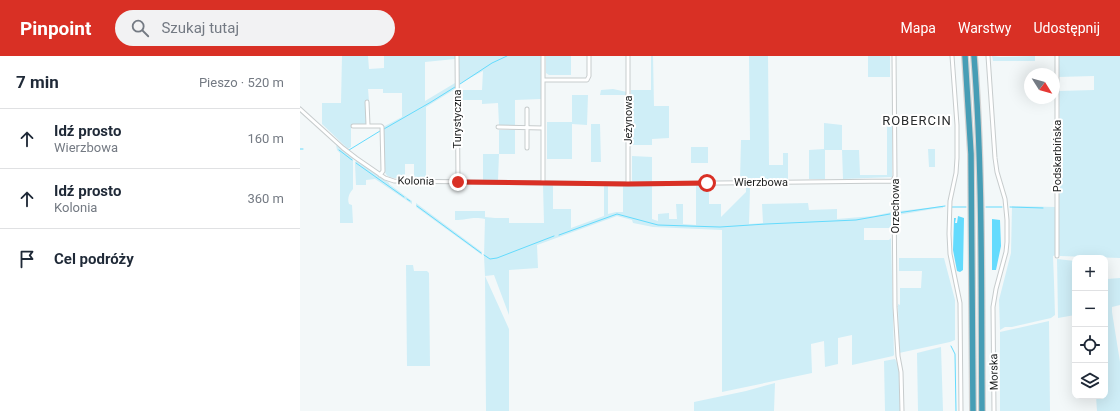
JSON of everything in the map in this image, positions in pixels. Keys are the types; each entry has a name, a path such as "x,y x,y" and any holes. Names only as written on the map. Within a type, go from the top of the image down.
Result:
{"highway":[{"path":"965,56 971,161 973,411"},
{"path":"974,56 981,194 982,411"}],"street":[{"name":"Turystyczna","path":"457,56 458,182"},
{"path":"543,56 543,182"},
{"path":"543,80 587,80 589,76 589,56"},
{"name":"Jeżynowa","path":"628,56 628,184"},
{"name":"Orzechowa","path":"894,56 895,176 893,181 895,203 895,307 898,356 901,372 902,411"},
{"path":"952,56 957,125 957,158 956,172 950,201 949,234 950,254 960,302 962,411"},
{"name":"Morska","path":"988,56 995,158 997,172 1005,199 1008,220 1006,252 994,300 994,411"},
{"name":"Podskarbińska","path":"1057,56 1057,256"},
{"path":"367,102 368,125"},
{"name":"Kolonia","path":"300,109 343,148 380,175 394,181 628,184"},
{"path":"526,109 527,148"},
{"path":"353,126 368,125 381,126 383,128 383,172 380,175"},
{"path":"498,127 543,128"},
{"name":"Wierzbowa","path":"628,184 893,181"}],"shaded area":[{"path":"342,56 368,56 369,69 384,68 384,56 455,56 455,59 425,62 425,101 455,83 455,89 426,107 426,179 414,179 414,164 405,164 405,175 409,179 387,176 385,171 383,127 402,117 402,93 383,93 383,89 368,89 369,101 366,101 366,124 351,125 351,147 348,149 322,124 322,103 341,103"},
{"path":"459,56 542,56 541,99 515,100 515,126 495,126 499,125 498,103 482,104 482,100 460,100 460,90 482,90 483,71 459,84"},
{"path":"546,56 571,56 571,75 549,75 546,73"},
{"path":"651,56 653,56 654,106 669,106 669,138 652,139 652,145 632,145 631,90 651,90"},
{"path":"749,56 768,56 769,165 783,165 783,153 788,153 788,179 740,181 741,140 750,140"},
{"path":"868,56 890,56 890,77 868,77"},
{"path":"992,56 1035,56 1035,61 993,61"},
{"path":"1059,56 1120,56 1120,258 1108,258 1108,255 1072,255 1072,256 1060,256 1058,254 1060,91 1094,90 1094,76 1060,77 1060,68 1058,68"},
{"path":"613,89 627,92 627,95 600,95 601,90"},
{"path":"572,95 588,95 587,125 572,124 572,159 547,159 547,122 572,122"},
{"path":"824,123 842,125 842,150 825,150 825,179 809,179 809,150 824,149"},
{"path":"887,123 892,123 892,177 843,179 842,150 859,150 860,175 887,175"},
{"path":"591,124 600,124 601,162 591,162"},
{"path":"499,130 515,130 515,154 499,154"},
{"path":"336,145 353,158 353,189 349,194 348,200 349,204 352,205 353,223 340,223 340,153 337,150"},
{"path":"691,147 708,147 708,163 691,163"},
{"path":"928,149 935,149 935,167 929,167"},
{"path":"483,154 499,154 498,180 483,180"},
{"path":"632,156 652,157 652,181 632,181"},
{"path":"356,160 412,201 412,204 375,179 366,180 366,185 356,185"},
{"path":"543,185 553,185 553,209 571,209 571,228 604,216 604,186 608,186 608,214 623,212 623,185 652,185 652,219 658,221 658,214 669,213 669,219 677,219 676,204 683,204 683,224 696,225 696,185 709,185 709,204 721,204 721,217 746,192 746,185 752,185 750,188 749,224 763,223 762,204 808,203 809,210 837,209 837,219 873,216 892,212 891,228 864,228 864,240 889,240 891,238 894,355 852,365 852,335 838,338 838,364 825,367 824,341 811,344 812,373 722,392 722,230 653,227 633,223 632,220 617,216 537,245 538,268 509,270 509,315 494,275 485,276 485,219 473,218 455,220 455,211 485,211 485,217 509,218 509,223 544,223"},
{"path":"416,203 482,252 482,255 416,207"},
{"path":"943,206 943,208 898,215 898,208 900,211"},
{"path":"1012,206 1055,207 1056,255 1053,256 1055,315 1051,318 1012,327 1005,327 1000,330 999,300 1011,253"},
{"path":"899,258 944,258 955,300 955,340 899,353 898,304 900,305 900,288 921,288 922,271 899,271"},
{"path":"1057,259 1072,261 1072,316 1058,318"},
{"path":"406,265 413,265 414,271 427,271 429,273 430,366 407,366"},
{"path":"485,276 509,329 509,411 486,411"},
{"path":"1120,278 1120,305 1112,307 1112,312 1120,362 1120,411 1097,411 1096,399 1108,399 1108,279"},
{"path":"1049,321 1050,411 1000,411 1000,332"},
{"path":"941,347 943,411 918,411 917,353"},
{"path":"895,359 899,366 900,411 885,411 884,361"},
{"path":"775,383 774,411 694,411 694,402"}],"water":[{"path":"958,216 964,218 963,270 960,272 957,271 953,250 954,218 956,218 955,223 957,223"},
{"path":"992,219 1000,220 1001,246 996,270 992,270"}],"waterway":[{"path":"460,84 492,63 507,56"},
{"path":"384,129 455,87"},
{"path":"349,150 380,131"},
{"path":"339,150 352,160"},
{"path":"356,163 404,197"},
{"path":"417,206 481,253"},
{"path":"897,213 945,206"},
{"path":"952,207 966,207"},
{"path":"986,207 1002,207"},
{"path":"1010,207 1043,208"},
{"path":"559,235 617,214 658,225 720,227 856,220 890,214"},
{"path":"484,255 490,259 497,258 554,236"},
{"path":"951,346 955,354 956,411"}],"district":[{"name":"ROBERCIN","path":"917,120"}],"route":[{"path":"458,182 628,184 707,183"}]}
